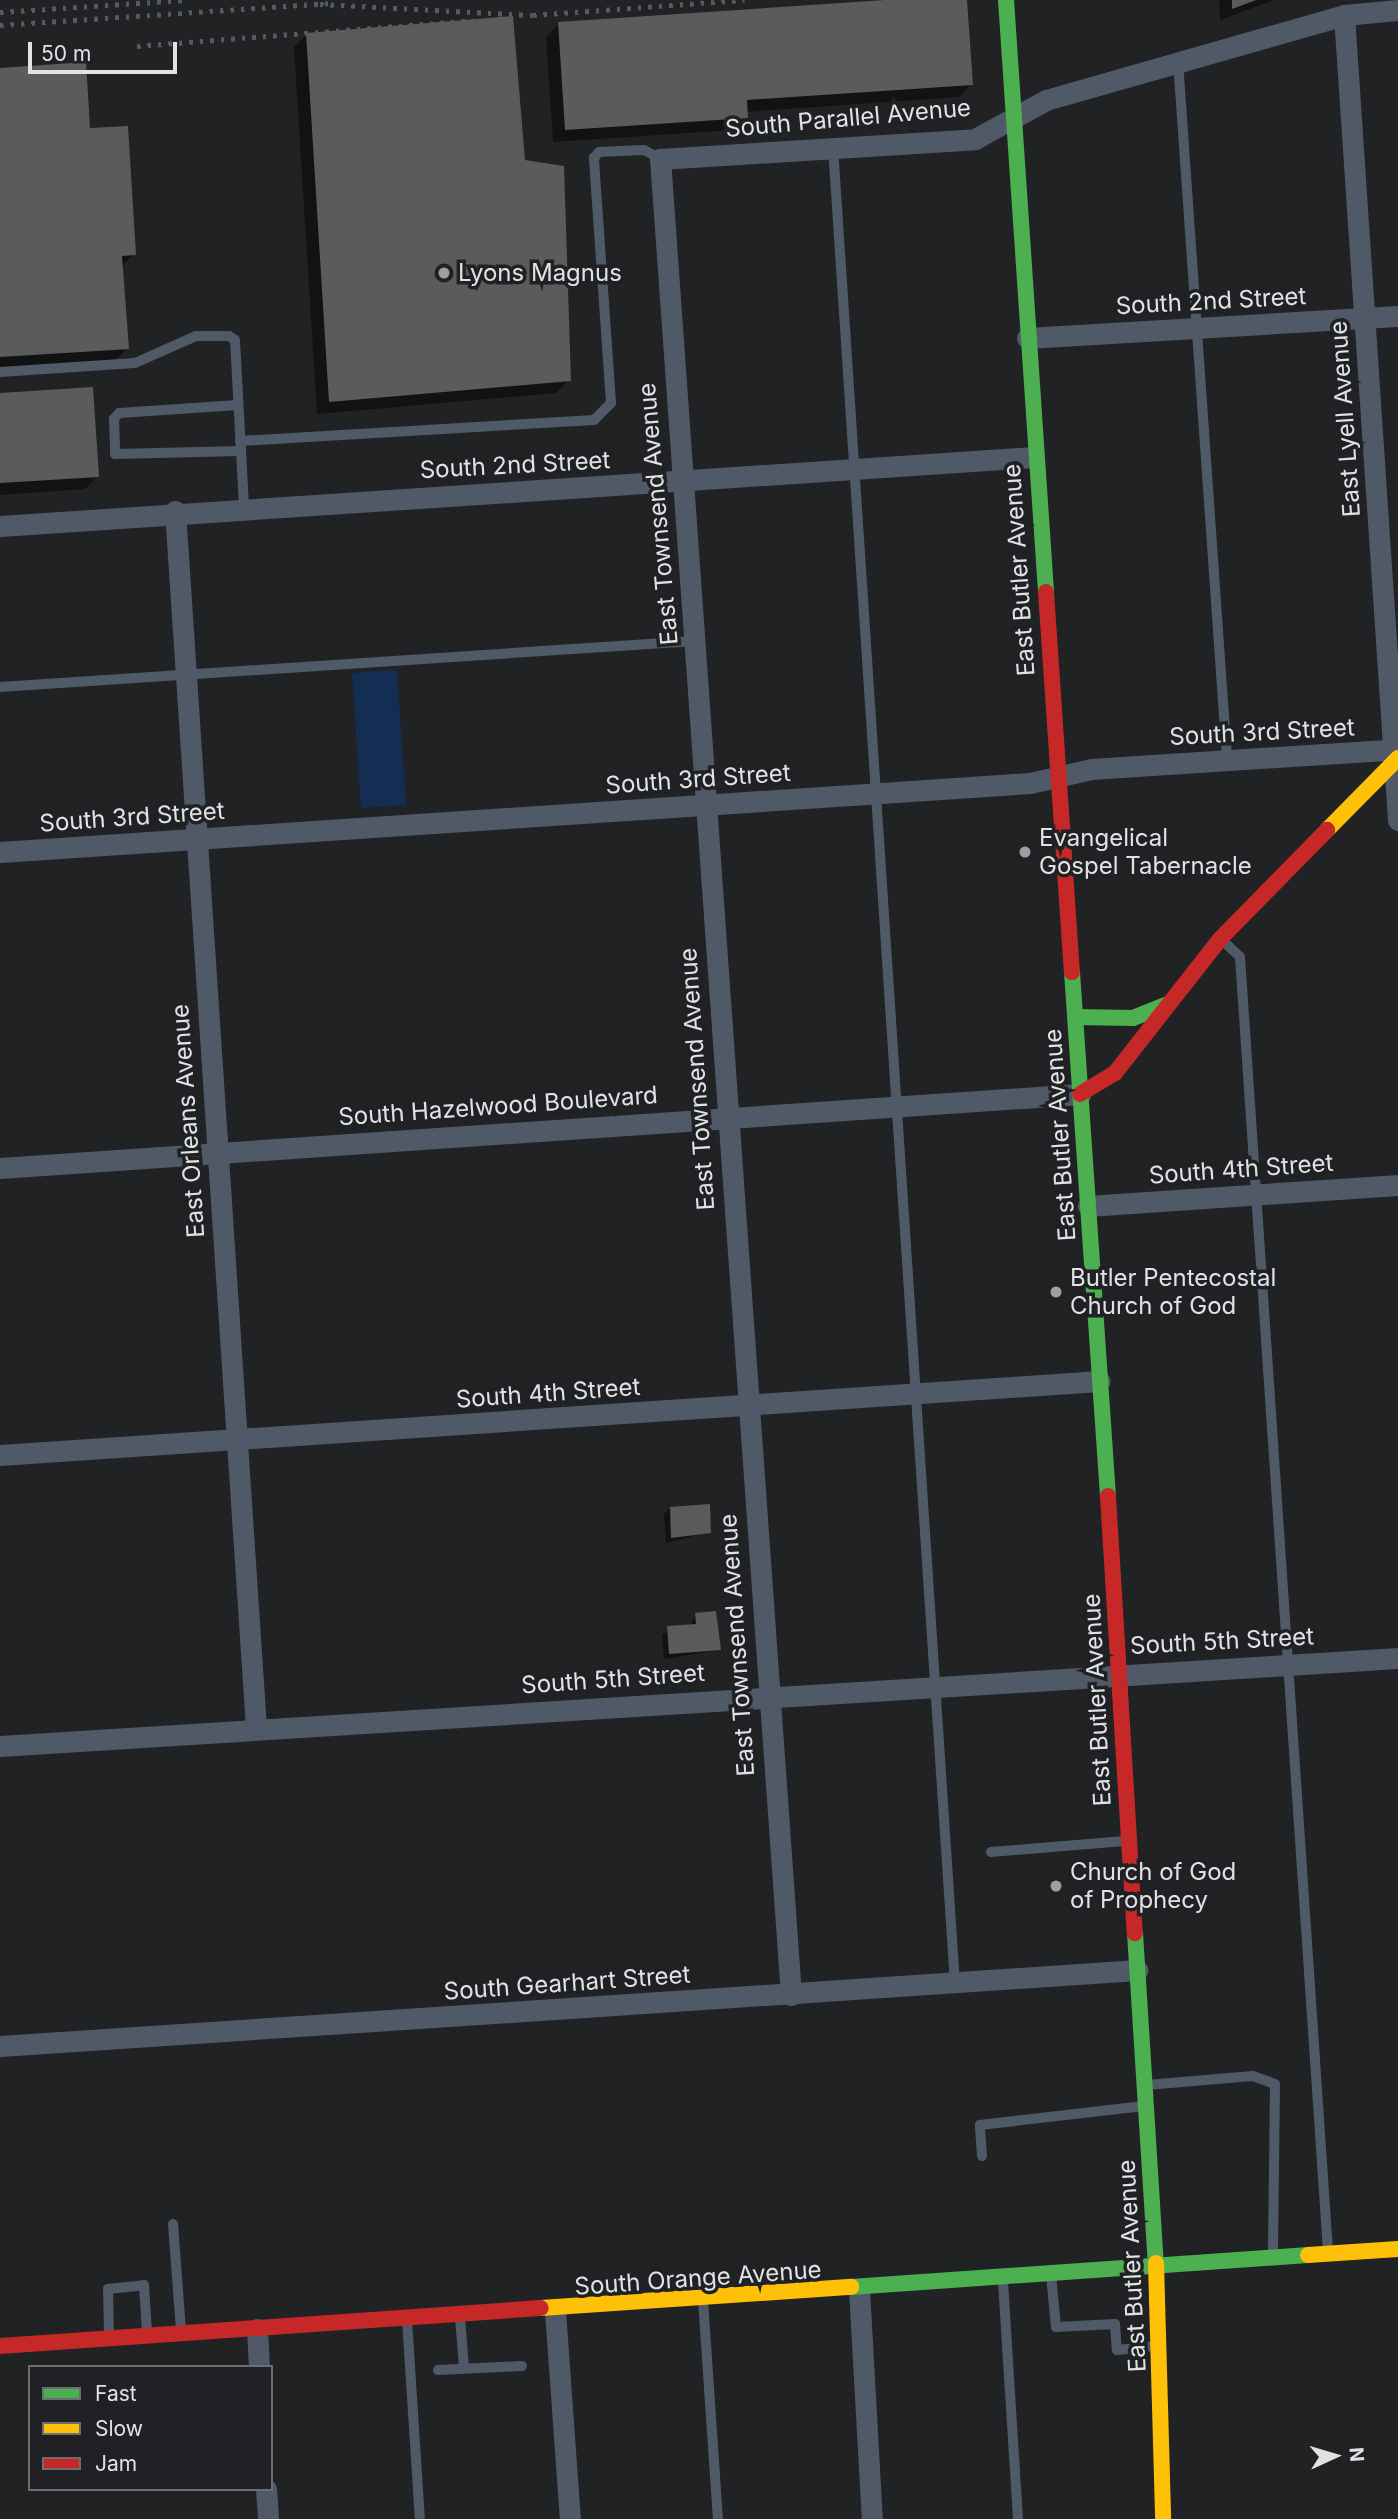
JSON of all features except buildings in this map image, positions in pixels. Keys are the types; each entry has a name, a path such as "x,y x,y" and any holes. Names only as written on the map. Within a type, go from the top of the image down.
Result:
{"street":[{"name":"East Butler Avenue","path":"1006,0 1034,457 1100,1381 1145,2085 1156,2266 1163,2519"},
{"name":"South Parallel Avenue","path":"660,159 975,139 1046,100 1343,15 1398,10"},
{"name":"East Lyell Avenue","path":"1343,15 1396,754 1398,820"},
{"name":"East Townsend Avenue","path":"660,159 745,1406 791,1995"},
{"name":"South 2nd Street","path":"1027,338 1398,316"},
{"name":"South 2nd Street","path":"0,526 175,511 1034,457"},
{"name":"East Orleans Avenue","path":"175,511 256,1727"},
{"name":"South 3rd Street","path":"0,852 876,793 1227,759 1396,754"},
{"name":"South Hazelwood Boulevard","path":"0,1168 1080,1094 1115,1073 1220,939 1396,754"},
{"path":"1075,1017 1133,1018 1166,1005"},
{"name":"South 4th Street","path":"1088,1206 1398,1185"},
{"name":"South 4th Street","path":"0,1455 1100,1381"},
{"name":"South 5th Street","path":"0,1746 1117,1672 1398,1658"},
{"name":"South Gearhart Street","path":"0,2046 1137,1970"},
{"name":"South Orange Avenue","path":"0,2346 555,2311 1398,2249"},
{"path":"859,2288 872,2519"},
{"path":"555,2311 569,2519"},
{"path":"257,2329 259,2365"},
{"path":"266,2491 268,2519"}],"lane":[{"path":"1178,61 1199,328 1227,759"},
{"path":"833,147 955,1984"},
{"path":"238,405 119,413 115,454 594,420 611,403 594,158 598,152 644,150 660,159"},
{"path":"0,372 135,363 195,336 229,336 235,340 244,508"},
{"path":"0,687 694,641"},
{"path":"1220,939 1240,957 1254,1195 1289,1665 1328,2254"},
{"path":"991,1852 1128,1840"},
{"path":"1145,2085 1253,2076 1275,2084 1273,2258"},
{"path":"982,2156 980,2125 1146,2106"},
{"path":"173,2224 181,2334"},
{"path":"1051,2274 1056,2327 1115,2324 1117,2350 1159,2346"},
{"path":"1003,2278 1018,2519"},
{"path":"110,2339 108,2289 144,2285 148,2336"},
{"path":"703,2300 719,2519"},
{"path":"460,2317 464,2368"},
{"path":"407,2320 420,2519"},
{"path":"438,2370 522,2366"}],"shaded area":[{"path":"397,670 406,805 361,808 352,673"}],"railway":[{"path":"0,12 186,0"},
{"path":"320,4 533,15 744,0"},
{"path":"0,25 328,3"},
{"path":"137,46 473,20"}],"traffic: fast":[{"path":"1006,0 1046,592"},
{"path":"1072,972 1108,1496"},
{"path":"1075,1017 1133,1018 1166,1005"},
{"path":"1135,1933 1156,2263"},
{"path":"851,2287 1308,2255"}],"traffic: slow":[{"path":"1327,830 1398,758"},
{"path":"1308,2255 1398,2249"},
{"path":"1156,2263 1163,2519"},
{"path":"541,2308 851,2287"}],"traffic: jam":[{"path":"1046,592 1072,972"},
{"path":"1080,1094 1115,1073 1220,939 1327,830"},
{"path":"1108,1496 1135,1933"},
{"path":"0,2346 541,2308"}],"place":[{"name":"Lyons Magnus","path":"444,273"},
{"name":"Evangelical Gospel Tabernacle","path":"1025,852"},
{"name":"Butler Pentecostal Church of God","path":"1056,1292"},
{"name":"Church of God of Prophecy","path":"1056,1886"}]}
